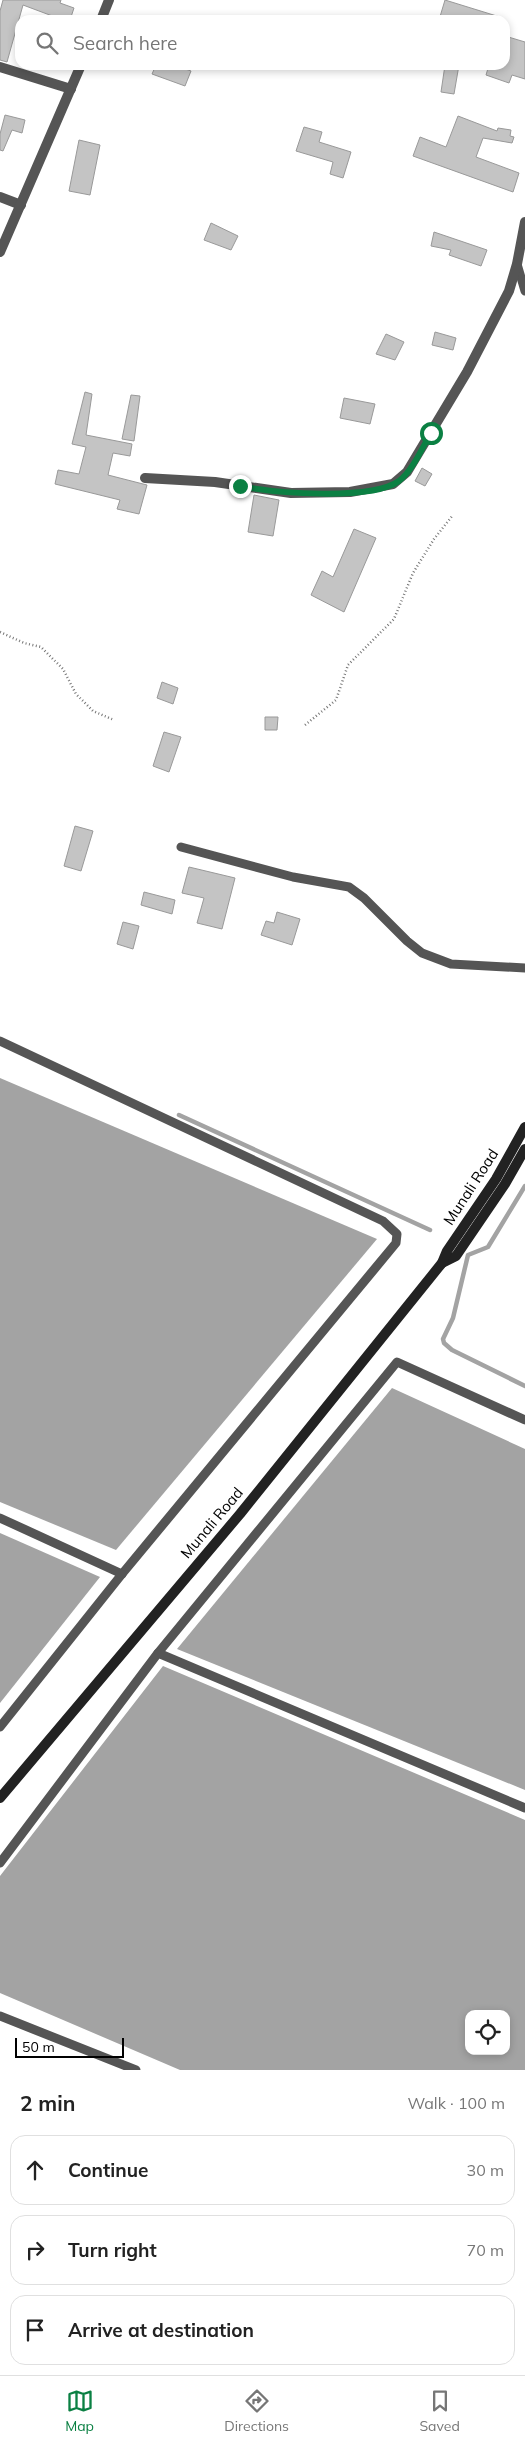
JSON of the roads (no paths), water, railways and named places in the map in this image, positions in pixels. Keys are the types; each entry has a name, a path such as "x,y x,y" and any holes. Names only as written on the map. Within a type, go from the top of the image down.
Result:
{"main road":[{"name":"Munali Road","path":"0,1798 240,1514 442,1263 447,1251 496,1179 525,1127"},
{"name":"Munali Road","path":"442,1263 456,1256 505,1184 525,1149"}],"street":[{"path":"103,15 109,0"},
{"path":"0,67 71,89"},
{"path":"0,252 79,70"},
{"path":"0,197 21,205"},
{"path":"145,478 216,482 291,493 350,492 393,484 407,472 467,372 509,291 517,264 525,222"}],"lane":[{"path":"517,264 525,291"},
{"path":"181,846 293,877 349,887 364,898 407,941 422,953 451,964 525,968"},
{"path":"0,1041 383,1221 397,1234 396,1244 122,1574 0,1727"},
{"path":"0,1863 158,1653 397,1362 525,1420"},
{"path":"0,1518 122,1574"},
{"path":"158,1653 525,1808"},
{"path":"0,2016 136,2070"}],"waterway":[{"path":"179,1115 430,1230"},
{"path":"525,1186 488,1247 468,1255 453,1318 443,1339 444,1343 452,1350 525,1386"}]}
